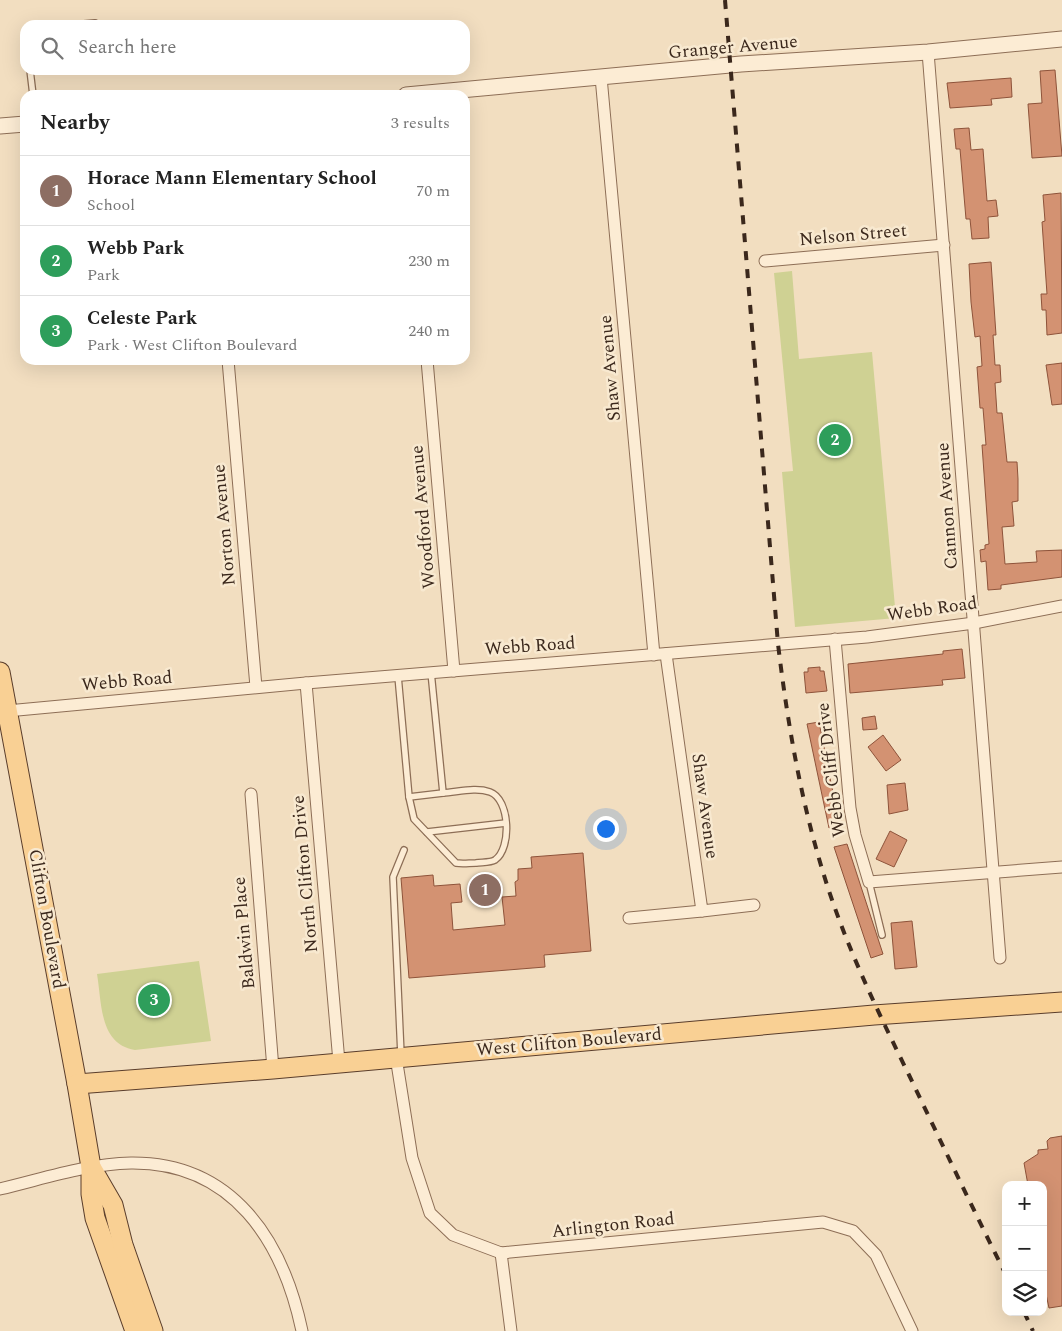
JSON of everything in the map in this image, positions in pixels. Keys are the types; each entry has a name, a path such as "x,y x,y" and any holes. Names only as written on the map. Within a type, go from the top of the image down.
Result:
{"main road":[{"name":"Clifton Boulevard","path":"0,672 3,711 33,842 77,1084 91,1167 91,1194 95,1218 135,1331"},
{"name":"West Clifton Boulevard","path":"77,1084 273,1069 848,1017 1062,1002"},
{"name":"Clifton Boulevard","path":"91,1167 113,1205 123,1245 153,1331"}],"street":[{"name":"Granger Avenue","path":"460,90 741,64 928,52 1062,39"},
{"name":"Cannon Avenue","path":"928,52 1000,958"},
{"name":"Shaw Avenue","path":"602,77 654,655"},
{"path":"0,126 20,124"},
{"name":"Nelson Street","path":"765,261 944,245"},
{"name":"Norton Avenue","path":"228,365 256,687"},
{"name":"Woodford Avenue","path":"427,365 454,670"},
{"name":"Webb Road","path":"3,711 256,687 835,639 974,623 1062,606"},
{"name":"Webb Cliff Drive","path":"835,639 850,808 855,835 869,882"},
{"name":"Shaw Avenue","path":"666,654 702,911"},
{"name":"North Clifton Drive","path":"306,683 339,1062"},
{"name":"Baldwin Place","path":"251,794 273,1069"},
{"path":"869,882 1062,867"},
{"path":"630,918 754,905"},
{"name":"Arlington Road","path":"399,1057 412,1158 430,1213 453,1235 501,1254 823,1222 853,1231 876,1256 912,1331"},
{"path":"0,1189 91,1167 132,1163 174,1169 205,1179 233,1197 257,1221 275,1250 285,1273 302,1331"},
{"path":"501,1254 511,1331"}],"lane":[{"path":"31,75 32,90"},
{"path":"431,672 443,793"},
{"path":"398,676 408,797 414,818 456,863 491,862 498,857 505,845 508,833 503,805 495,794 488,791 408,797"},
{"path":"427,832 506,823"},
{"path":"399,1057 393,877 404,850"},
{"path":"869,882 882,934"}],"green space":[{"path":"792,271 799,359 872,352 896,618 795,627 782,472 793,471 774,273"},
{"path":"199,961 211,1041 135,1050 123,1046 115,1040 108,1031 104,1021 97,974"}],"building":[{"path":"1055,70 1062,156 1032,158 1028,104 1042,103 1040,71"},
{"path":"1011,78 1012,97 991,99 992,105 950,108 947,83"},
{"path":"969,128 971,150 983,149 987,201 996,200 998,216 988,217 989,238 972,239 970,219 966,219 960,149 956,149 954,129"},
{"path":"1061,193 1062,333 1047,335 1046,310 1042,310 1041,294 1047,294 1042,222 1045,221 1043,195"},
{"path":"991,262 996,335 993,335 995,365 1000,365 1001,382 995,383 997,413 1002,413 1007,462 1017,462 1018,479 1018,501 1012,502 1014,526 1002,527 1005,564 1037,562 1036,551 1062,550 1062,577 1001,585 1001,589 988,590 986,561 981,562 980,550 985,549 985,545 989,544 982,445 986,445 983,408 980,408 977,367 982,366 980,336 975,337 969,264"},
{"path":"1062,363 1062,404 1052,405 1046,365"},
{"path":"962,649 965,678 942,680 943,685 850,693 848,664 943,654 943,651"},
{"path":"820,667 820,671 824,671 827,691 806,693 804,672 808,672 808,668"},
{"path":"875,716 877,729 863,730 862,718"},
{"path":"819,722 832,788 842,825 829,828 807,724"},
{"path":"883,735 901,760 886,771 868,747"},
{"path":"905,783 908,810 889,814 887,785"},
{"path":"890,831 907,840 894,867 876,859"},
{"path":"847,844 883,954 871,958 834,847"},
{"path":"583,853 591,951 544,955 545,967 409,978 401,878 433,875 434,886 460,884 462,902 451,903 453,930 505,925 502,897 516,896 515,882 518,880 518,869 532,868 531,857"},
{"path":"912,921 917,967 895,969 891,923"},
{"path":"1062,1136 1062,1306 1049,1308 1047,1299 1047,1181 1027,1181 1024,1163 1038,1154 1038,1150 1048,1149 1047,1141 1050,1138"}],"railway":[{"path":"725,0 778,644 791,737 803,798 836,912 865,983 1004,1271"},
{"path":"1026,1316 1033,1331"}],"place":[{"name":"Webb Park","path":"835,440"},
{"name":"Horace Mann Elementary School","path":"485,890"},
{"name":"Celeste Park","path":"154,1000"}]}
